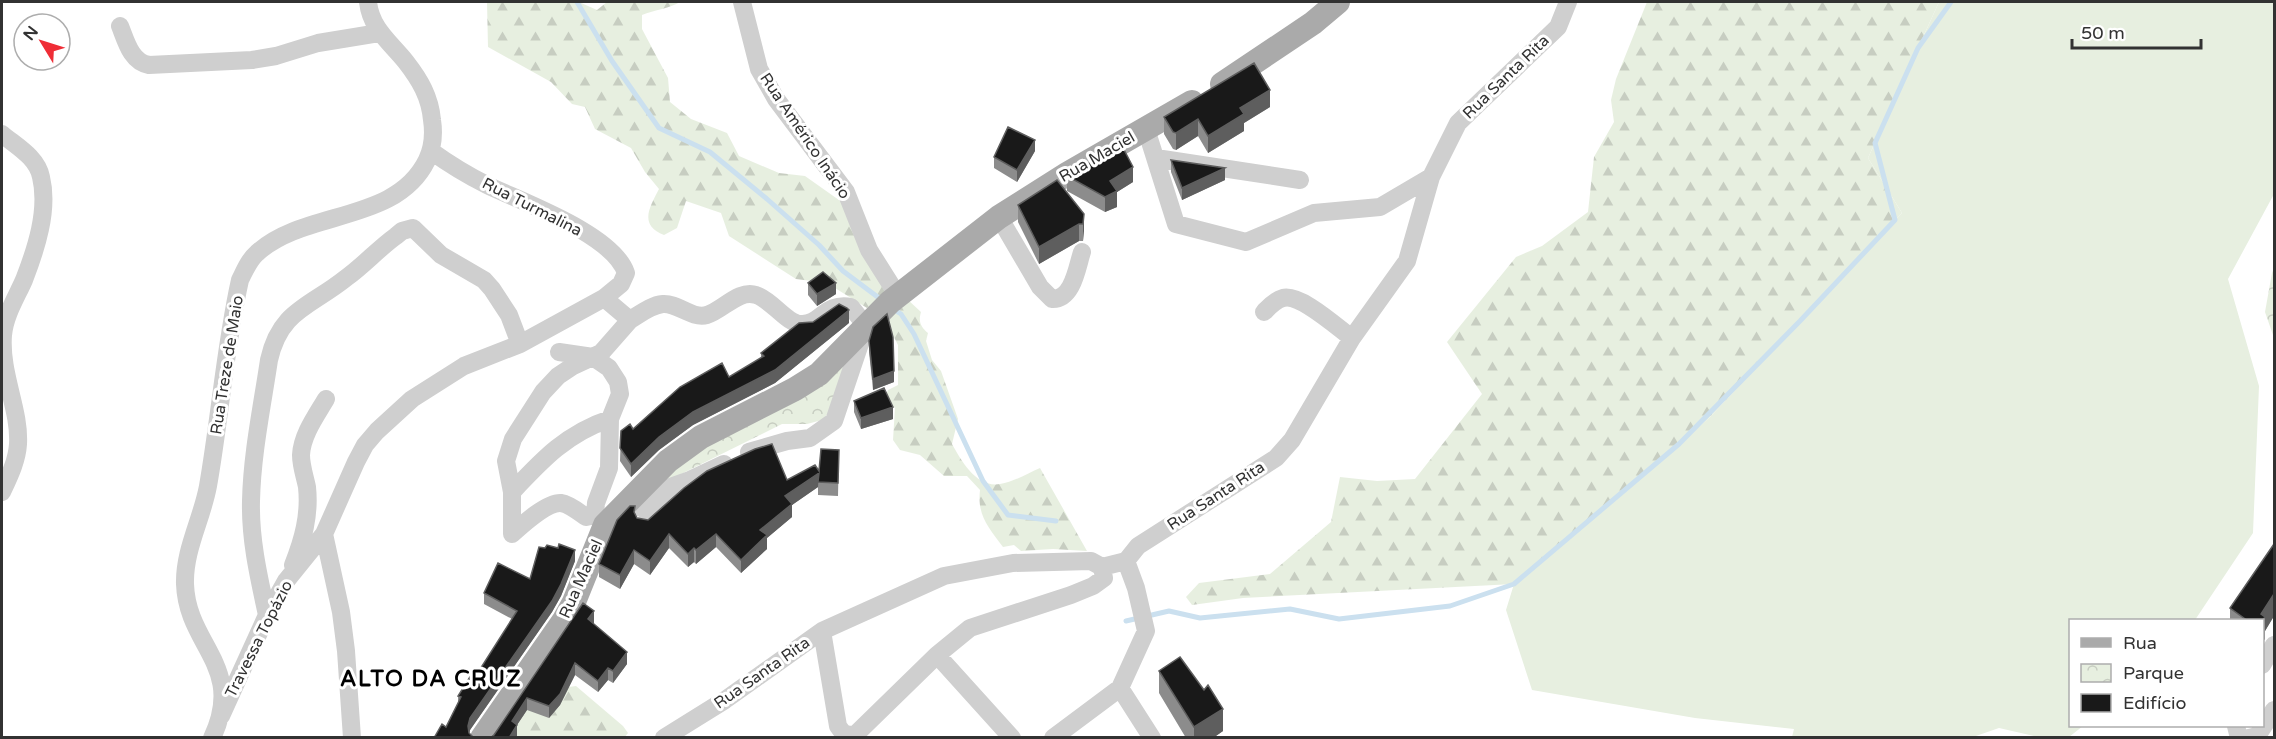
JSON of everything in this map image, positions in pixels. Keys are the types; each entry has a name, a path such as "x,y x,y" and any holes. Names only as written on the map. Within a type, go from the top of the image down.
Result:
{"main road":[{"name":"Rua Maciel","path":"482,738 564,620 574,602 606,517 668,461 701,436 795,389 819,374 882,310 999,217 1067,174 1233,77 1313,23 1338,2"}],"street":[{"name":"Rua Treze de Maio","path":"212,738 220,716 222,691 218,668 188,611 185,579 191,544 207,490 240,280 247,264 269,244 295,232 381,201 405,188 422,169 431,151 434,129 428,97 406,62 379,33 369,14 368,2"},
{"name":"Rua Américo Inácio","path":"742,2 759,69 776,99 846,192 869,250 882,310"},
{"name":"Rua Santa Rita","path":"664,738 726,700 822,631 944,576 1013,563 1091,561 1102,567 1126,561 1138,546 1275,458 1292,440 1352,338 1407,261 1431,177 1458,123 1558,27 1568,2"},
{"path":"120,26 135,57 143,64 149,65 263,59 318,43 379,33"},
{"path":"1146,129 1176,224 1246,242 1314,213 1380,207 1431,177"},
{"path":"2,134 33,160 41,176 43,194 41,223 36,247 9,310 2,335 5,377 18,439 15,463 2,492"},
{"name":"Rua Turmalina","path":"431,151 462,172 530,203 578,229 605,247 618,259 626,273 621,284 604,298"},
{"path":"1156,158 1300,180"},
{"path":"999,217 1040,287 1052,298 1062,296 1073,282 1082,252"},
{"path":"267,615 257,569 250,503 253,462 273,343 285,322 349,276 402,231 413,228 441,255 484,280 509,315 520,344"},
{"path":"746,294 756,295 769,302 798,325 807,324 839,305 882,310 834,421 810,438 787,441 746,453 690,480 662,490 638,507 606,517 586,517 562,503 554,504 512,534 512,492 506,461 522,421 558,376 608,347 630,320 653,307 664,304 696,315 704,315 715,312 746,294"},
{"path":"604,298 630,320"},
{"name":"Travessa Topázio","path":"220,716 267,615 286,581 324,534 356,462 365,445 378,430 412,399 464,366 520,344 604,298"},
{"path":"1264,312 1284,298 1291,298 1313,309 1352,338"},
{"path":"559,352 593,357 609,368 618,382 620,394 610,419 609,468 596,503 606,517"},
{"path":"286,581 305,533 308,510 301,453 312,424 326,399"},
{"path":"512,492 564,442 588,426 610,419"},
{"path":"645,523 690,480"},
{"path":"324,534 342,622 352,738"},
{"path":"1053,738 1120,688 1146,631 1136,588 1126,561"},
{"path":"822,631 838,726 842,733 856,734 938,655 970,628 1043,605 1093,586 1104,578 1102,567"},
{"path":"2264,661 2274,645"},
{"path":"938,655 1012,738"},
{"path":"1120,688 1152,738"},
{"path":"2264,725 2274,710"},
{"path":"2249,738 2257,736 2263,727"}],"green space":[{"path":"487,2 579,2 597,10 607,2 680,2 642,15 642,29 668,78 670,102 691,119 727,133 739,156 779,173 805,176 846,205 887,293 867,308 827,283 796,279 729,236 721,213 686,201 677,228 664,235 656,231 651,226 648,215 659,189 645,172 631,148 595,129 585,107 572,104 551,82 488,47"},
{"path":"1647,2 1939,2 1868,158 1902,213 1709,418 1514,584 1243,598 1192,605 1186,597 1199,583 1270,574 1331,522 1340,477 1377,481 1415,479 1482,394 1447,342 1516,257 1542,246 1588,212 1594,157 1614,122 1611,100 1616,79"},
{"path":"1939,2 2274,2 2274,194 2228,279 2259,386 2253,533 2196,619 2069,619 2069,727 2082,727 2069,737 2038,737 1999,728 1973,737 1792,737 1794,729 1695,718 1532,690 1506,610 1514,584 1709,418 1902,213 1868,158"},
{"path":"2274,268 2274,338 2265,312"},
{"path":"907,299 921,312 920,321 928,333 926,341 932,360 941,371 958,419 952,444 966,466 977,478 992,484 1010,481 1040,468 1087,551 1053,549 1021,551 1014,545 1003,547 988,527 982,514 980,490 967,476 944,476 920,455 900,450 893,440 895,408 884,400 888,390 898,385 898,345 884,318"},
{"path":"862,336 840,401 822,420 807,424 782,424 657,486 690,456"},
{"path":"576,686 623,726 628,733 624,738 516,738 512,733 528,708 569,687"}],"building":[{"path":"1254,63 1270,90 1240,108 1244,114 1208,136 1198,119 1176,133 1173,132 1164,117"},
{"path":"1008,127 1035,140 1017,170 994,157"},
{"path":"1121,144 1133,167 1110,181 1117,191 1105,197 1067,176"},
{"path":"1171,160 1225,168 1182,188"},
{"path":"1057,180 1084,214 1083,224 1079,224 1039,247 1018,205"},
{"path":"823,272 836,283 817,294 808,283"},
{"path":"839,304 849,310 775,370 693,412 659,437 631,464 620,448 621,431 630,424 633,429 680,387 722,363 729,377 764,356 761,353 799,323 813,322"},
{"path":"887,314 893,337 894,371 873,379 869,341 873,327"},
{"path":"884,388 893,407 861,418 854,401"},
{"path":"772,444 787,480 815,465 819,471 821,449 839,450 838,483 818,482 819,473 785,496 792,504 760,530 767,535 741,560 716,534 688,554 669,534 650,561 634,550 620,575 599,564 617,520 630,506 635,506 634,512 637,518 648,520 707,471 755,449"},
{"path":"559,544 575,550 561,584 552,601 470,718 469,733 474,738 434,738 442,724 446,727 461,697 458,696 473,672 477,674 517,611 484,593 498,563 530,579 539,547 545,548 547,545 558,548"},
{"path":"2274,544 2274,594 2261,614 2265,617 2264,619 2245,619 2230,608"},
{"path":"583,603 594,611 588,619 627,652 613,671 608,668 598,681 575,663 560,694 549,706 527,698 512,721 517,725 509,738 490,738 494,735"},
{"path":"1180,657 1204,690 1208,685 1223,709 1194,727 1159,671"}],"waterway":[{"path":"577,2 612,61 659,128 710,152 819,245 843,271 883,301"},
{"path":"1126,621 1169,611 1200,618 1290,609 1339,619 1450,606 1514,584 1679,444 1895,220 1875,143 1918,48 1951,2"},
{"path":"893,309 901,314 914,334 983,481 1008,515 1056,521"}],"district":[{"name":"ALTO DA CRUZ","path":"431,679"}]}
